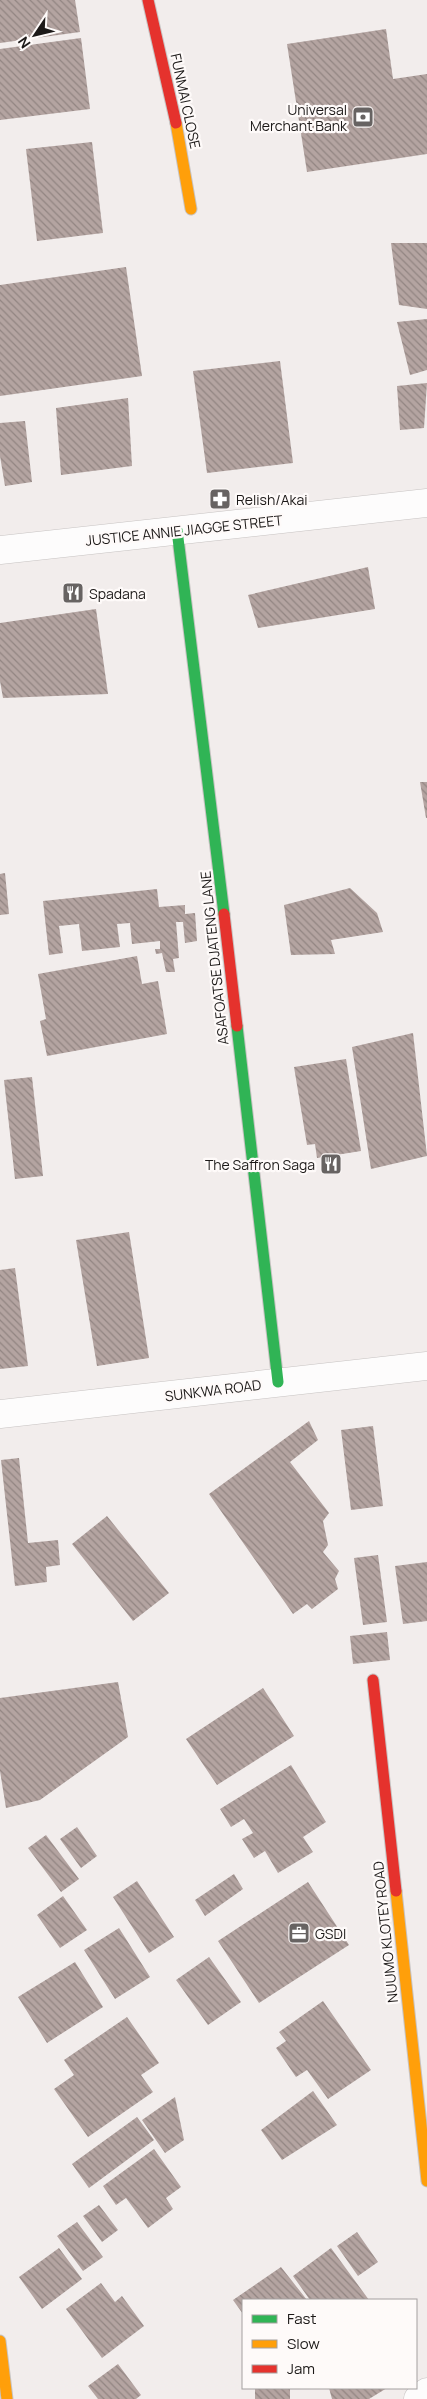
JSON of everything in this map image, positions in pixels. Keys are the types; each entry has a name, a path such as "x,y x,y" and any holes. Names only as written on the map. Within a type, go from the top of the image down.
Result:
{"street":[{"name":"FUNMAI CLOSE","path":"148,0 172,102 191,209"},
{"name":"JUSTICE ANNIE JIAGGE STREET","path":"0,550 427,503"},
{"name":"ASAFOATSE DJATENG LANE","path":"177,530 200,705 278,1382"},
{"name":"SUNKWA ROAD","path":"0,1414 427,1366"},
{"name":"NUUMO KLOTEY ROAD","path":"373,1680 427,2181"},
{"path":"0,2341 7,2399"},
{"path":"418,2399 427,2392"}],"building":[{"path":"0,0 75,0 80,32 0,43"},
{"name":"Universal Merchant Bank","path":"386,29 393,79 427,74 427,154 307,172 287,44"},
{"path":"81,38 90,109 0,120 0,49"},
{"path":"92,142 103,233 37,241 26,149"},
{"path":"391,243 427,243 427,309 399,305"},
{"path":"126,267 142,376 0,396 0,285"},
{"path":"427,319 427,370 410,375 397,322"},
{"path":"280,361 293,463 207,473 193,371"},
{"path":"427,383 424,428 400,430 397,386"},
{"path":"128,398 132,466 61,475 56,408"},
{"path":"25,421 32,482 5,486 0,456 0,423"},
{"path":"368,567 375,609 258,628 248,595"},
{"path":"96,609 108,694 3,698 0,681 0,623"},
{"path":"420,782 427,782 427,818 426,818"},
{"path":"5,873 9,914 0,915 0,874"},
{"path":"350,888 377,913 383,932 331,940 335,954 291,955 284,905"},
{"path":"157,889 159,907 185,905 185,914 195,913 197,941 185,943 183,922 176,922 179,958 173,959 175,972 166,972 162,953 156,954 155,949 160,949 160,941 132,944 130,923 117,924 120,947 82,951 79,924 59,926 63,953 49,955 43,901"},
{"path":"137,956 142,984 158,981 167,1034 47,1056 40,1021 46,1019 38,974"},
{"path":"413,1033 427,1156 371,1169 352,1047"},
{"path":"346,1059 361,1151 317,1158 315,1144 307,1145 294,1067"},
{"path":"32,1077 43,1176 15,1179 4,1080"},
{"path":"129,1232 149,1358 97,1366 76,1240"},
{"path":"15,1268 28,1366 0,1369 0,1270"},
{"path":"309,1421 318,1440 290,1462 329,1513 323,1521 328,1545 323,1552 339,1571 335,1579 338,1589 312,1609 307,1604 293,1614 209,1494"},
{"path":"373,1426 383,1506 351,1510 341,1430"},
{"path":"19,1458 28,1543 58,1540 60,1565 46,1567 47,1582 15,1586 1,1460"},
{"path":"107,1516 169,1593 133,1621 72,1544"},
{"path":"378,1555 387,1622 363,1625 354,1558"},
{"path":"427,1562 427,1621 403,1624 395,1566"},
{"path":"387,1632 390,1660 353,1664 350,1636"},
{"path":"118,1682 128,1737 40,1800 6,1808 0,1771 0,1698"},
{"path":"263,1688 294,1736 217,1785 186,1739"},
{"path":"291,1765 326,1822 303,1837 313,1852 278,1873 265,1851 254,1858 242,1839 253,1833 244,1819 231,1827 220,1809"},
{"path":"77,1827 97,1856 81,1868 60,1839"},
{"path":"46,1835 79,1879 61,1892 28,1848"},
{"path":"234,1874 243,1889 205,1916 195,1900"},
{"path":"137,1881 174,1937 149,1953 113,1897"},
{"path":"308,1882 349,1945 259,2003 218,1941"},
{"path":"63,1896 87,1930 60,1948 37,1915"},
{"path":"119,1928 150,1977 115,1999 84,1950"},
{"path":"209,1957 241,2002 208,2025 176,1980"},
{"path":"75,1962 103,2007 47,2043 18,1997"},
{"path":"323,2001 371,2070 328,2099 307,2070 296,2077 276,2048 286,2041 279,2032"},
{"path":"127,2017 159,2063 141,2075 153,2092 88,2137 54,2089 74,2075 64,2060"},
{"path":"313,2091 337,2125 282,2160 261,2130"},
{"path":"175,2097 184,2140 165,2153 142,2120"},
{"path":"137,2117 154,2140 89,2188 72,2164"},
{"path":"154,2149 181,2187 166,2198 173,2209 148,2228 126,2198 116,2205 103,2186"},
{"path":"99,2205 118,2230 102,2242 83,2216"},
{"path":"77,2222 103,2257 83,2271 57,2236"},
{"path":"357,2232 378,2262 358,2276 337,2246"},
{"path":"59,2248 82,2279 42,2309 19,2277"},
{"path":"331,2248 368,2299 309,2299 293,2276"},
{"path":"281,2267 306,2299 242,2299 242,2313 233,2300"},
{"path":"101,2283 115,2302 122,2296 144,2326 102,2358 66,2309"},
{"path":"118,2364 141,2395 136,2399 98,2399 88,2386"},
{"path":"255,2389 290,2389 290,2399 255,2399"},
{"path":"329,2389 385,2389 369,2399 332,2399"}],"traffic: fast":[{"path":"177,530 224,914"},
{"path":"237,1026 278,1382"}],"traffic: slow":[{"path":"176,123 191,209"},
{"path":"396,1891 427,2181"},
{"path":"0,2341 7,2399"}],"traffic: jam":[{"path":"148,0 176,123"},
{"path":"224,914 237,1026"},
{"path":"373,1680 396,1891"}],"place":[{"name":"Universal Merchant Bank","path":"363,117"},
{"name":"Relish/Akai","path":"220,499"},
{"name":"Spadana","path":"73,593"},
{"name":"The Saffron Saga","path":"331,1164"},
{"name":"GSDI","path":"299,1933"}]}
